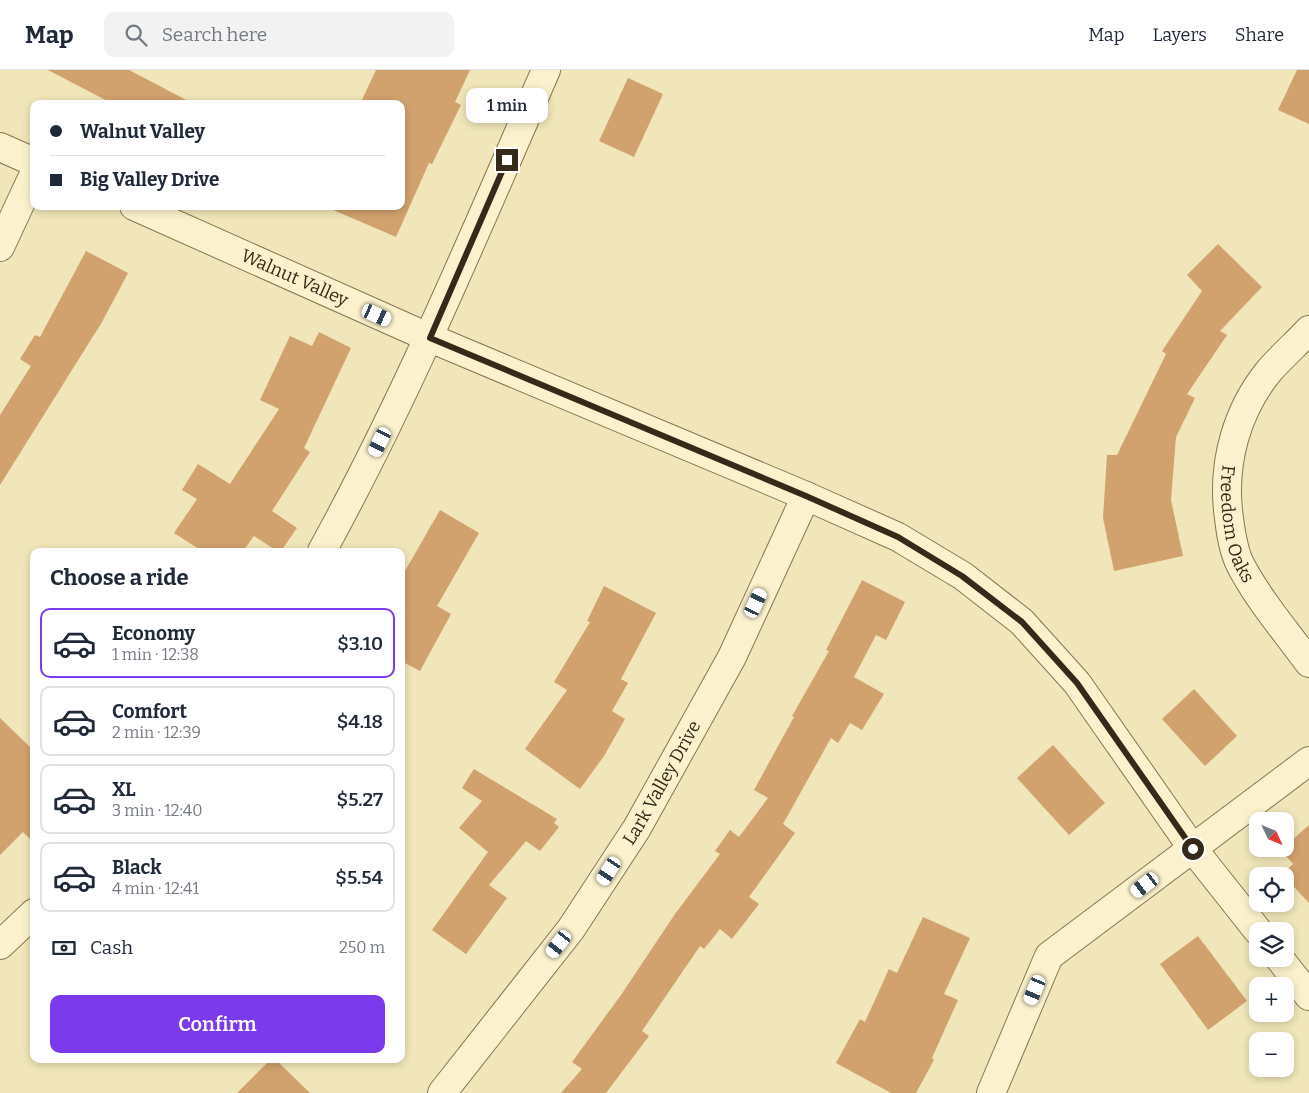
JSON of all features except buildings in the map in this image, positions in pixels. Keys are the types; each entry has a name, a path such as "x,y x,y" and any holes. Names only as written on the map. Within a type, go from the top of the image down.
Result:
{"street":[{"path":"324,548 363,476 430,338 546,70"},
{"path":"0,147 30,160"},
{"path":"0,247 30,183"},
{"name":"Walnut Valley","path":"143,210 430,338 806,496 898,537 962,576 1022,622 1077,683 1193,849 1251,922"},
{"name":"Freedom Oaks","path":"1309,330 1268,371 1244,408 1230,450 1226,488 1230,532 1238,561 1256,591 1309,662"},
{"name":"Lark Valley Drive","path":"442,1093 571,929 637,828 732,657 806,496"},
{"path":"991,1093 1050,956 1309,761"},
{"path":"0,945 30,917"},
{"path":"1286,967 1309,996"}],"route":[{"path":"507,160 430,338 806,496 898,537 962,576 1022,622 1077,683 1193,849"}]}
